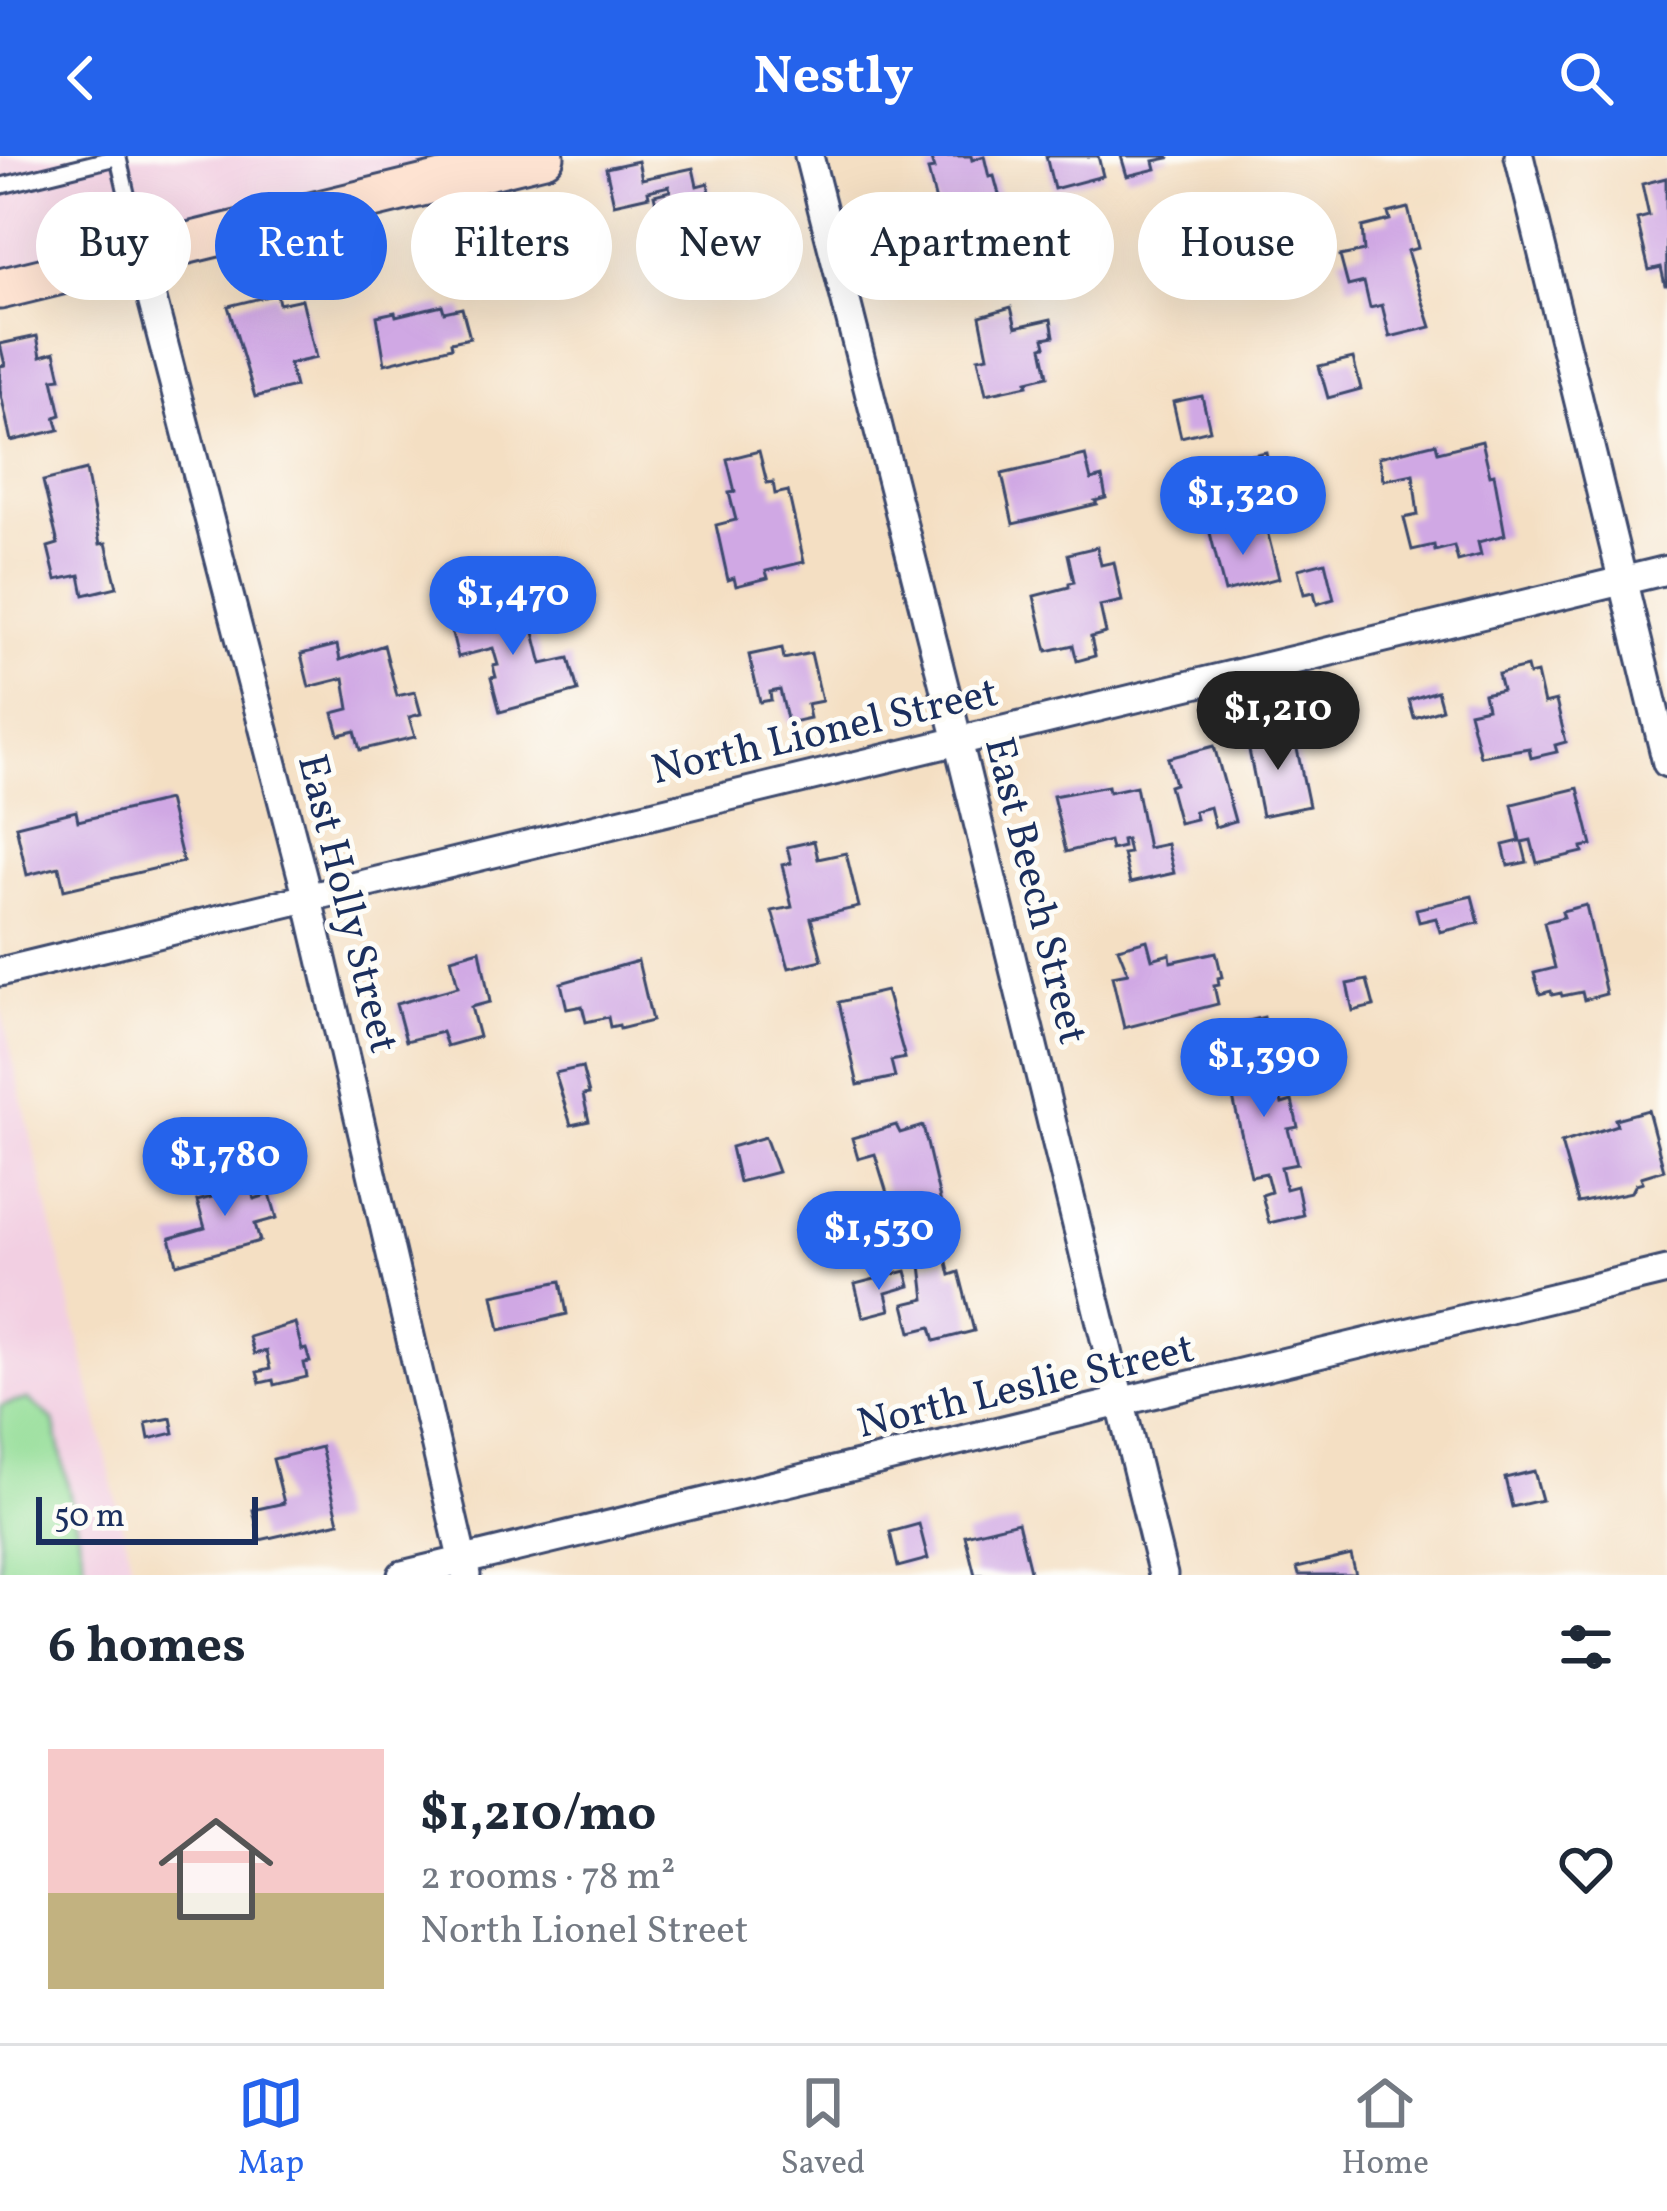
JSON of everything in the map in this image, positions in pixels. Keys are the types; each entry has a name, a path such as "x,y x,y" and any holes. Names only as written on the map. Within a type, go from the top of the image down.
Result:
{"main road":[{"path":"191,242 544,156"},
{"path":"0,289 36,280"}],"street":[{"name":"East Beech Street","path":"809,156 1163,1575"},
{"path":"1519,156 1667,763"},
{"name":"East Holly Street","path":"152,300 307,895 465,1568"},
{"name":"North Lionel Street","path":"0,972 1667,570"},
{"name":"North Leslie Street","path":"402,1575 465,1568 1667,1270"}],"lane":[{"path":"0,185 118,156 126,192"}],"shaded area":[{"path":"0,156 544,156 387,195 215,192 215,237 191,243 191,192 36,192 36,281 0,290"},
{"path":"0,1004 134,1575 0,1575"}],"green space":[{"path":"28,1399 54,1421 87,1575 0,1575 0,1406"}],"building":[{"path":"930,156 971,156 972,160 984,156 998,192 934,192 928,170 934,169"},
{"path":"1046,156 1098,156 1103,176 1054,189"},
{"path":"1121,156 1169,158 1154,161 1156,169 1127,176"},
{"path":"638,161 642,179 693,168 697,186 708,183 710,192 666,192 669,186 636,192 636,199 614,204 606,168"},
{"path":"1666,178 1665,285 1661,267 1649,270 1637,219 1649,216 1642,184"},
{"path":"1408,208 1418,248 1407,251 1431,327 1390,337 1382,305 1370,308 1364,282 1348,286 1340,256 1364,251 1362,227 1390,220 1388,213"},
{"path":"252,300 278,300 279,304 302,300 316,358 289,364 295,387 255,397 228,306"},
{"path":"442,305 444,312 462,308 470,338 385,364 377,316"},
{"path":"1011,307 1016,327 1051,319 1054,336 1044,338 1046,346 1042,347 1048,376 986,394 978,358 988,356 980,316"},
{"path":"37,336 41,356 55,352 61,378 53,379 61,415 55,417 59,430 11,441 0,390 0,366 5,365 0,344"},
{"path":"1353,358 1361,389 1328,398 1319,366"},
{"path":"1202,396 1210,430 1181,437 1173,402"},
{"path":"1482,441 1490,475 1494,474 1505,535 1478,542 1481,555 1458,561 1454,546 1412,550 1404,518 1418,515 1413,474 1384,480 1379,457 1436,443 1438,452"},
{"path":"759,451 767,483 773,482 775,494 788,491 804,562 766,571 768,578 736,586 734,578 728,580 716,525 736,520 727,459"},
{"path":"1266,452 1272,480 1245,487 1238,458"},
{"path":"1085,455 1091,480 1102,477 1106,498 1013,524 1002,474"},
{"path":"86,470 100,544 106,543 117,587 84,595 80,575 56,580 48,547 58,544 43,481"},
{"path":"1233,523 1238,538 1267,531 1279,578 1225,592 1209,529"},
{"path":"1097,547 1101,565 1114,562 1122,601 1100,606 1106,633 1091,637 1095,656 1077,661 1073,645 1047,651 1034,596 1069,587 1074,582 1068,554"},
{"path":"1325,562 1334,599 1317,604 1314,592 1304,594 1298,569"},
{"path":"528,609 542,664 569,658 578,691 500,712 491,678 496,677 493,666 498,665 493,648 458,657 448,617 477,610 480,622"},
{"path":"337,645 340,660 384,645 397,696 415,692 421,714 409,717 415,737 360,750 355,731 339,735 333,713 349,709 344,678 309,687 301,654"},
{"path":"782,648 784,659 811,653 822,701 807,704 810,718 788,723 780,690 770,692 771,700 760,702 749,655"},
{"path":"1527,667 1529,675 1537,673 1544,704 1556,701 1566,742 1555,745 1557,752 1531,758 1529,748 1480,756 1469,712 1487,708 1484,694 1502,690 1498,674"},
{"path":"1437,691 1442,709 1414,718 1409,700"},
{"path":"1293,730 1309,806 1262,816 1247,740"},
{"path":"1214,746 1235,821 1215,827 1210,807 1194,811 1196,819 1179,823 1169,786 1175,784 1168,758"},
{"path":"1108,786 1109,792 1136,786 1148,848 1167,844 1174,873 1130,883 1123,854 1129,853 1126,839 1123,847 1111,850 1109,841 1066,852 1053,796"},
{"path":"1578,788 1592,845 1582,847 1583,852 1537,863 1531,840 1522,842 1527,862 1508,866 1503,845 1520,841 1512,804"},
{"path":"168,800 183,862 64,890 59,867 27,875 16,826 76,811 78,821"},
{"path":"814,841 818,859 846,853 859,907 811,918 822,960 789,968 772,911 792,907 782,865 791,863 787,847"},
{"path":"1472,896 1479,923 1440,932 1436,918 1419,922 1416,909"},
{"path":"1586,905 1606,994 1584,1000 1582,992 1540,994 1534,973 1555,968 1544,922"},
{"path":"1147,940 1152,959 1170,954 1171,962 1216,952 1222,977 1214,986 1218,1004 1124,1028 1112,976 1128,973 1118,948"},
{"path":"480,950 490,1002 471,1007 479,1037 447,1046 442,1032 406,1041 396,1004 458,987 451,958"},
{"path":"638,961 652,1021 620,1029 619,1025 610,1027 608,1017 586,1022 582,1006 567,1009 561,983"},
{"path":"1367,980 1374,1006 1353,1011 1347,984"},
{"path":"886,991 905,1058 891,1061 895,1077 858,1085 839,1002"},
{"path":"1264,1017 1271,1047 1253,1051 1258,1073 1274,1069 1282,1104 1292,1101 1298,1127 1288,1129 1297,1164 1281,1167 1286,1189 1297,1186 1303,1215 1269,1223 1262,1195 1271,1192 1266,1173 1251,1176 1229,1080 1241,1078 1228,1026"},
{"path":"582,1067 589,1121 571,1125 555,1073"},
{"path":"1648,1110 1664,1170 1641,1177 1643,1182 1632,1192 1578,1203 1561,1143"},
{"path":"896,1125 900,1133 923,1126 942,1208 869,1229 860,1201 887,1193 875,1154 858,1159 852,1138"},
{"path":"765,1137 778,1172 739,1182 731,1147"},
{"path":"246,1169 254,1199 270,1194 277,1218 255,1224 260,1241 177,1264 170,1238 205,1228 197,1201 212,1197 207,1180"},
{"path":"946,1258 950,1275 959,1272 974,1331 935,1341 931,1327 911,1332 904,1304 925,1299 921,1265"},
{"path":"906,1271 910,1286 886,1293 890,1310 863,1317 855,1284"},
{"path":"561,1281 567,1314 500,1330 493,1295"},
{"path":"295,1323 310,1362 304,1363 307,1377 274,1385 273,1380 260,1383 257,1372 270,1369 266,1351 254,1354 249,1337"},
{"path":"171,1418 174,1433 149,1439 146,1423"},
{"path":"321,1447 339,1522 260,1540 253,1510 284,1503 273,1459"},
{"path":"1534,1471 1542,1500 1512,1507 1505,1478"},
{"path":"1018,1522 1031,1575 975,1575 965,1535"},
{"path":"919,1524 928,1559 898,1567 890,1532"},
{"path":"1351,1555 1356,1575 1299,1575 1297,1568"}]}
